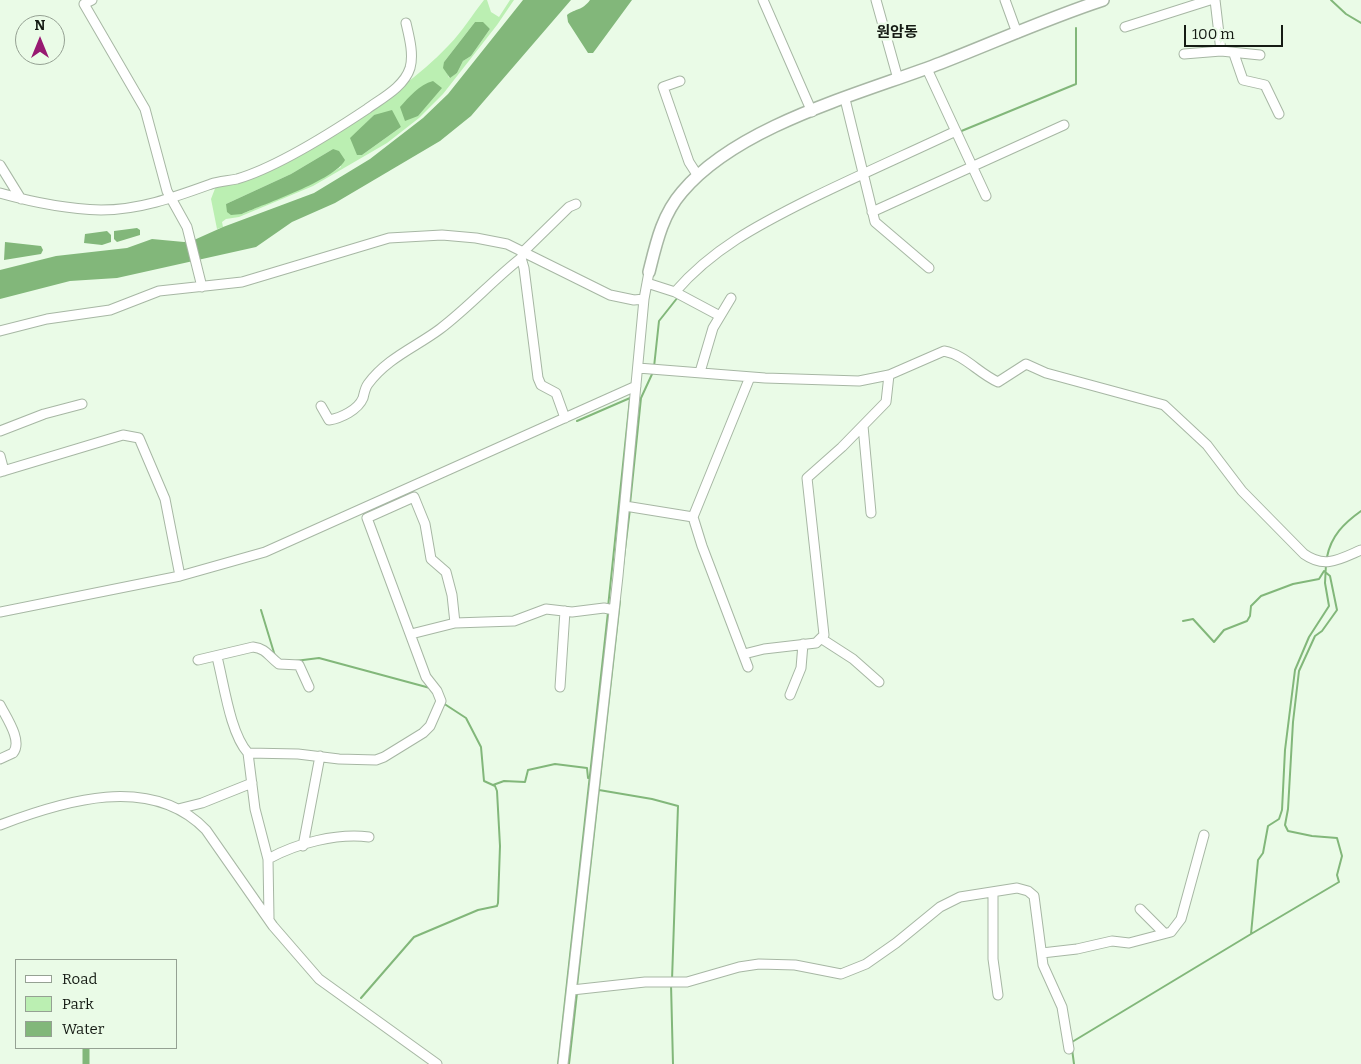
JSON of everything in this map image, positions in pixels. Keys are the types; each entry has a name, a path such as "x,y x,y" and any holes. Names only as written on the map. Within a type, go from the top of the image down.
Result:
{"main road":[{"path":"648,278 657,238 667,214 682,191 732,149 756,136 812,112 1104,0"}],"street":[{"path":"92,0 82,2 145,109 170,199 180,213 190,239 202,287"},
{"path":"763,0 812,112"},
{"path":"876,0 898,79"},
{"path":"1004,0 1018,33"},
{"path":"1125,26 1210,0"},
{"path":"1215,0 1221,51"},
{"path":"0,193 21,200 101,210 170,199 214,183 237,179 260,170 353,118 395,89 410,68 411,51 406,22"},
{"path":"1184,54 1221,51 1234,54 1260,55"},
{"path":"1234,54 1243,80 1265,84 1279,114"},
{"path":"927,68 986,196"},
{"path":"680,80 663,87 689,162 698,176"},
{"path":"845,99 875,222 912,256 930,268"},
{"path":"872,212 1064,125"},
{"path":"675,292 694,270 745,232 863,173 956,131"},
{"path":"0,165 21,200"},
{"path":"321,406 329,420 338,419 350,412 362,400 367,384 385,365 403,351 439,330 523,255 569,207 576,204"},
{"path":"0,331 46,319 110,310 159,292 242,282 389,238 442,235 476,238 507,244 523,255 610,295 634,300 644,299"},
{"path":"523,255 538,378 541,385 556,392 566,418"},
{"path":"563,1064 614,610 644,299 648,278 720,316"},
{"path":"700,372 713,328 731,298"},
{"path":"638,368 815,381 859,381 889,375 944,351 961,356 986,377 998,382 1026,364 1046,373 1164,404 1207,445 1242,491 1314,562 1333,561 1361,550"},
{"path":"744,654 816,643 822,639 824,627 807,478 886,402 889,375"},
{"path":"748,667 702,546 693,517 750,377"},
{"path":"0,612 180,576 265,552 636,386"},
{"path":"0,431 44,414 82,404"},
{"path":"863,426 871,513"},
{"path":"0,456 2,472 124,435 139,438 165,499 180,576"},
{"path":"248,753 376,760 415,738 430,726 440,697 428,682 367,518 414,497 425,524 432,559 446,572 452,595 455,623"},
{"path":"625,506 693,517"},
{"path":"411,634 455,623 514,621 546,609 565,611 614,610"},
{"path":"560,687 565,611"},
{"path":"822,639 853,659 879,682"},
{"path":"790,695 801,668 803,644"},
{"path":"198,660 252,647 261,648 267,651 278,664 299,665 309,687"},
{"path":"216,657 235,726 241,743 248,753 255,809 268,858 269,918"},
{"path":"0,705 16,737 16,749 0,759"},
{"path":"303,846 320,756"},
{"path":"178,809 202,803 252,783"},
{"path":"0,825 47,807 83,800 143,798 178,809 197,821 206,830 294,952 319,979 437,1064"},
{"path":"268,858 335,838 355,835 369,837"},
{"path":"1042,954 1112,941 1129,943 1171,932 1181,919 1204,835"},
{"path":"572,990 645,982 687,982 740,967 760,964 795,965 841,974 866,964 896,943 940,907 960,897 1017,888 1028,890 1034,896 1043,965 1062,1007 1069,1049"},
{"path":"993,892 993,959 998,995"},
{"path":"1140,909 1164,933"}],"green space":[{"path":"484,0 487,0 491,12 499,17 510,0 514,0 497,25 443,94 419,118 387,143 313,186 239,217 226,219 222,222 223,227 217,229 211,199 216,186 232,183 374,106 426,67 449,45","holes":["475,22 490,29 471,56 463,61 457,73 449,78 444,62","374,115 401,127 362,155 363,126","333,149 341,167 314,182 242,214 226,204 291,174"]}],"water":[{"path":"523,0 571,0 471,116 440,141 335,203 292,222 256,247 117,278 70,281 0,299 0,270 56,256 127,248 152,239 184,242 194,240 223,227 314,193 370,159 423,118 448,94"},
{"path":"590,0 632,0 593,53 588,53 568,22 567,15 582,8"},
{"path":"475,22 483,22 490,29 471,56 463,61 457,73 450,78 443,68 444,62"},
{"path":"433,81 442,88 418,116 405,121 400,107 419,88"},
{"path":"392,110 401,127 362,155 357,155 350,138 374,115"},
{"path":"333,149 339,151 345,160 339,168 328,175 298,191 242,214 231,215 227,212 226,204 291,174"},
{"path":"137,228 140,230 140,235 117,242 114,239 114,231"},
{"path":"107,231 111,235 111,242 102,245 84,243 85,234"},
{"path":"5,242 41,246 43,250 41,254 4,260"}],"waterway":[{"path":"1331,0 1346,14 1361,23"},
{"path":"959,132 1076,84 1076,28"},
{"path":"654,367 659,321 678,297"},
{"path":"630,504 641,398 653,372"},
{"path":"577,421 630,398 608,607"},
{"path":"623,566 630,509"},
{"path":"1327,557 1335,536 1349,520 1361,511"},
{"path":"1072,1042 1251,934 1258,860 1263,853 1268,826 1279,819 1282,810 1285,750 1295,670 1309,637 1329,606 1325,583 1326,564"},
{"path":"1183,621 1193,619 1214,642 1224,630 1247,621 1250,616 1251,606 1261,596 1293,584 1319,579 1324,571 1330,576 1337,610 1322,631 1315,636 1299,671 1293,722 1288,809 1285,825 1288,831 1312,836 1337,838 1342,856 1337,875 1339,882 1251,934"},
{"path":"577,986 620,601"},
{"path":"261,610 275,656"},
{"path":"558,1064 608,612"},
{"path":"295,661 319,658 430,688"},
{"path":"361,998 414,937 478,910 497,906 498,903 500,846 497,791 495,786 484,781 481,747 466,718 443,703"},
{"path":"493,785 504,781 525,782 528,770 555,764 587,768 588,778"},
{"path":"599,790 652,799 678,806 672,980"},
{"path":"671,984 673,1064"},
{"path":"569,1064 577,993"},
{"path":"86,1049 86,1064"},
{"path":"1072,1049 1074,1064"}],"district":[{"name":"원암동","path":"897,33"}]}
